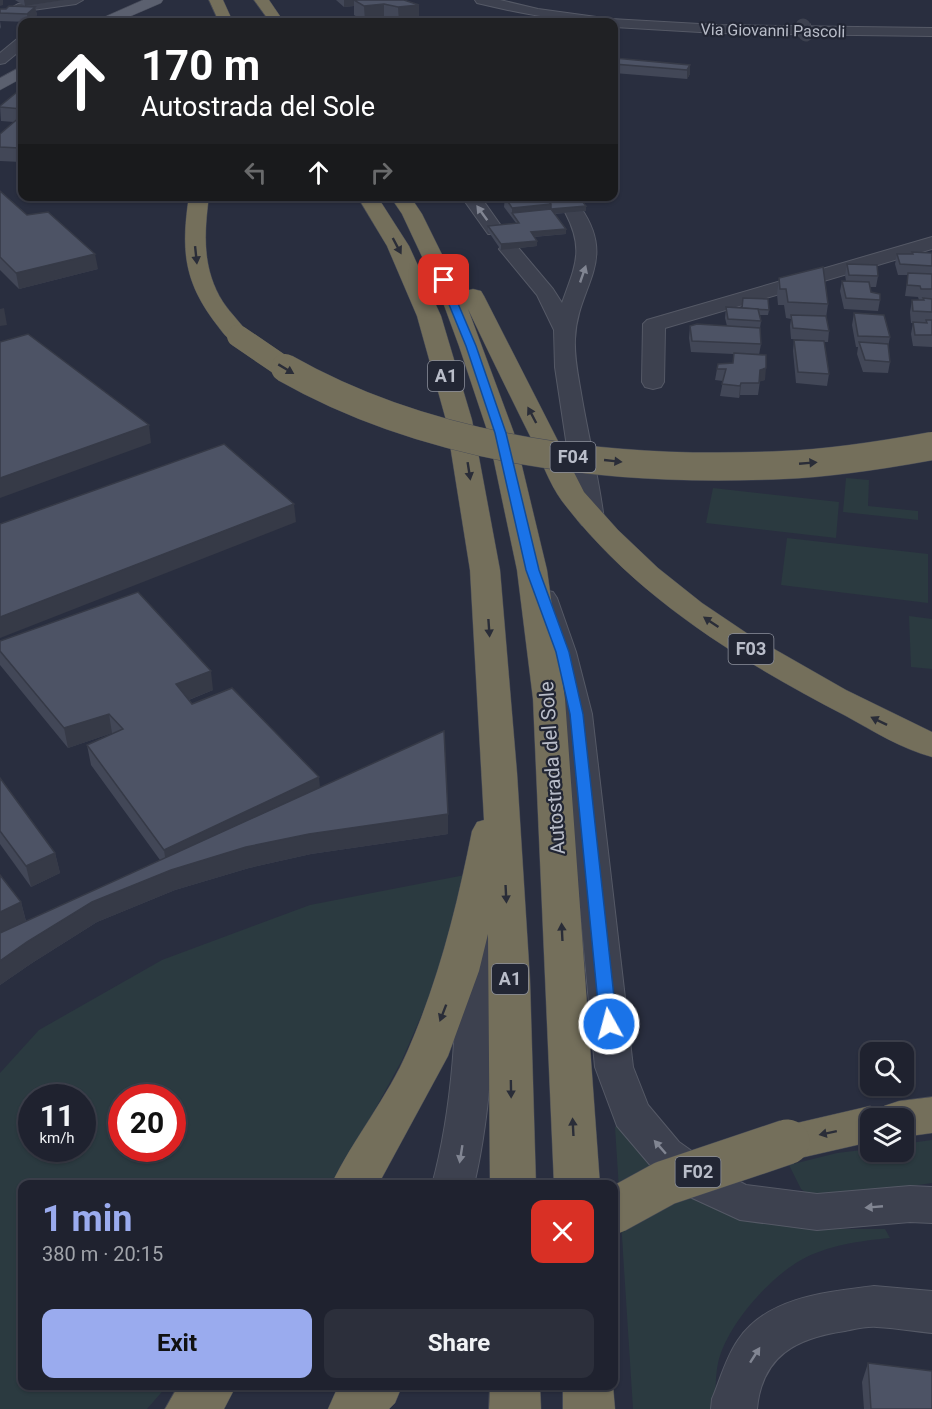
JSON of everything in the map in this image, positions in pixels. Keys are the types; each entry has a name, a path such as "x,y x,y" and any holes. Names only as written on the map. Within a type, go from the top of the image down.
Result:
{"highway":[{"path":"216,0 224,18"},
{"path":"261,0 274,18"},
{"name":"F04","path":"198,201 194,238 198,275 212,303 238,336 254,350 296,375 364,407 452,435 565,456 650,465 732,467 858,458 932,446"},
{"name":"A1","path":"370,201 398,246 429,316 459,420 485,570 500,773 510,980 513,1180"},
{"name":"Autostrada del Sole","path":"403,201 452,297 501,433 532,570 549,699 576,1180"},
{"name":"F03","path":"418,228 457,265 572,495 591,520 674,597 759,655 859,711 932,746"},
{"path":"357,1180 426,1056 459,971 476,907 500,773"},
{"path":"914,1117 932,1115"},
{"name":"F02","path":"618,1209 665,1183 787,1142 860,1126"},
{"path":"191,1409 208,1390"},
{"path":"354,1409 374,1390"},
{"path":"515,1390 515,1409"},
{"path":"588,1390 589,1409"}],"main road":[{"path":"114,18 156,0"},
{"path":"0,85 18,74"}],"street":[{"path":"5,0 18,8"},
{"path":"0,11 76,0"},
{"path":"54,18 89,0"},
{"path":"484,0 546,14 576,18"},
{"path":"840,46 816,42 805,30 804,23 827,16 932,21"},
{"name":"Via Giovanni Pascoli","path":"618,23 717,29 932,32"},
{"path":"0,60 18,45"},
{"path":"875,46 932,45"},
{"path":"474,201 495,230"},
{"path":"567,204 589,244 586,271 575,295 565,330 565,363 577,444 589,492 591,520"},
{"path":"653,382 654,324 796,280 932,243"},
{"path":"509,249 546,293 565,330"},
{"path":"532,570 562,652 577,714 614,1067 631,1114 665,1154 705,1184 740,1202 817,1212 910,1204 932,1205"},
{"path":"454,1180 459,1165 474,1064 476,907"},
{"path":"734,1409 735,1399 753,1356 772,1332 812,1315 874,1306 932,1312"},
{"path":"367,1409 376,1390"}],"shaded area":[{"path":"846,478 869,480 868,506 918,511 918,520 843,512"},
{"path":"713,488 839,502 836,538 706,523"},
{"path":"787,538 928,554 928,603 781,585"},
{"path":"909,616 932,619 932,669 911,667"},
{"path":"465,875 448,954 402,1060 337,1180 18,1180 18,1390 164,1390 147,1409 0,1409 0,1073 39,1030 162,960 310,905"},
{"path":"621,1124 817,1229 885,1229 890,1238 844,1244 822,1251 801,1260 775,1279 750,1304 723,1348 717,1368 714,1409 633,1409 615,1127"},
{"path":"932,1140 932,1183 817,1200 801,1189 789,1165 837,1153 860,1150 860,1162 914,1162 914,1142"}],"building":[{"path":"354,0 404,0 419,5 364,6"},
{"path":"9,6 35,7 27,14 0,13 0,9 6,9"},
{"path":"618,58 690,65 687,70 618,64"},
{"path":"18,91 18,109 0,106"},
{"path":"18,119 18,148 0,147 0,134"},
{"path":"0,191 27,215 48,212 95,254 16,273 0,257"},
{"path":"508,201 549,201 551,204 512,208"},
{"path":"549,201 582,201 586,206 551,209"},
{"path":"551,209 566,229 531,232 537,241 501,244 488,226 519,223 512,213"},
{"path":"912,252 932,253 932,266 900,264 897,254 913,254"},
{"path":"847,264 877,265 878,276 849,275"},
{"path":"823,267 828,304 788,302 786,289 780,289 779,278"},
{"path":"908,273 932,274 932,289 907,285"},
{"path":"842,281 869,282 871,292 880,294 880,300 846,298"},
{"path":"743,298 768,299 769,310 742,308"},
{"path":"923,298 932,299 932,312 913,311 912,300 924,300"},
{"path":"726,307 758,309 761,321 728,319"},
{"path":"854,313 884,315 890,337 858,336"},
{"path":"791,315 826,316 829,331 793,328"},
{"path":"926,320 932,320 932,335 915,335 913,322 927,323"},
{"path":"697,324 760,328 761,344 692,341 690,326"},
{"path":"28,334 149,425 0,478 0,342"},
{"path":"794,340 824,341 829,374 798,372"},
{"path":"859,342 888,344 890,362 865,360"},
{"path":"734,353 766,355 766,368 760,370 759,383 741,383 740,386 722,384 726,369 717,369 718,364 733,363"},
{"path":"224,444 294,504 0,617 0,524"},
{"path":"138,592 211,671 176,684 192,704 232,688 319,777 164,850 87,745 123,729 109,714 64,728 0,651 0,641"},
{"path":"444,731 448,814 309,834 246,847 171,870 92,902 0,961 0,933"},
{"path":"0,778 55,853 26,866 0,831"},
{"path":"0,875 21,902 0,912"},
{"path":"868,1363 932,1371 932,1409 871,1409"}],"route":[{"path":"444,280 471,346 501,433 532,570 562,652 577,714 609,1024"}]}
